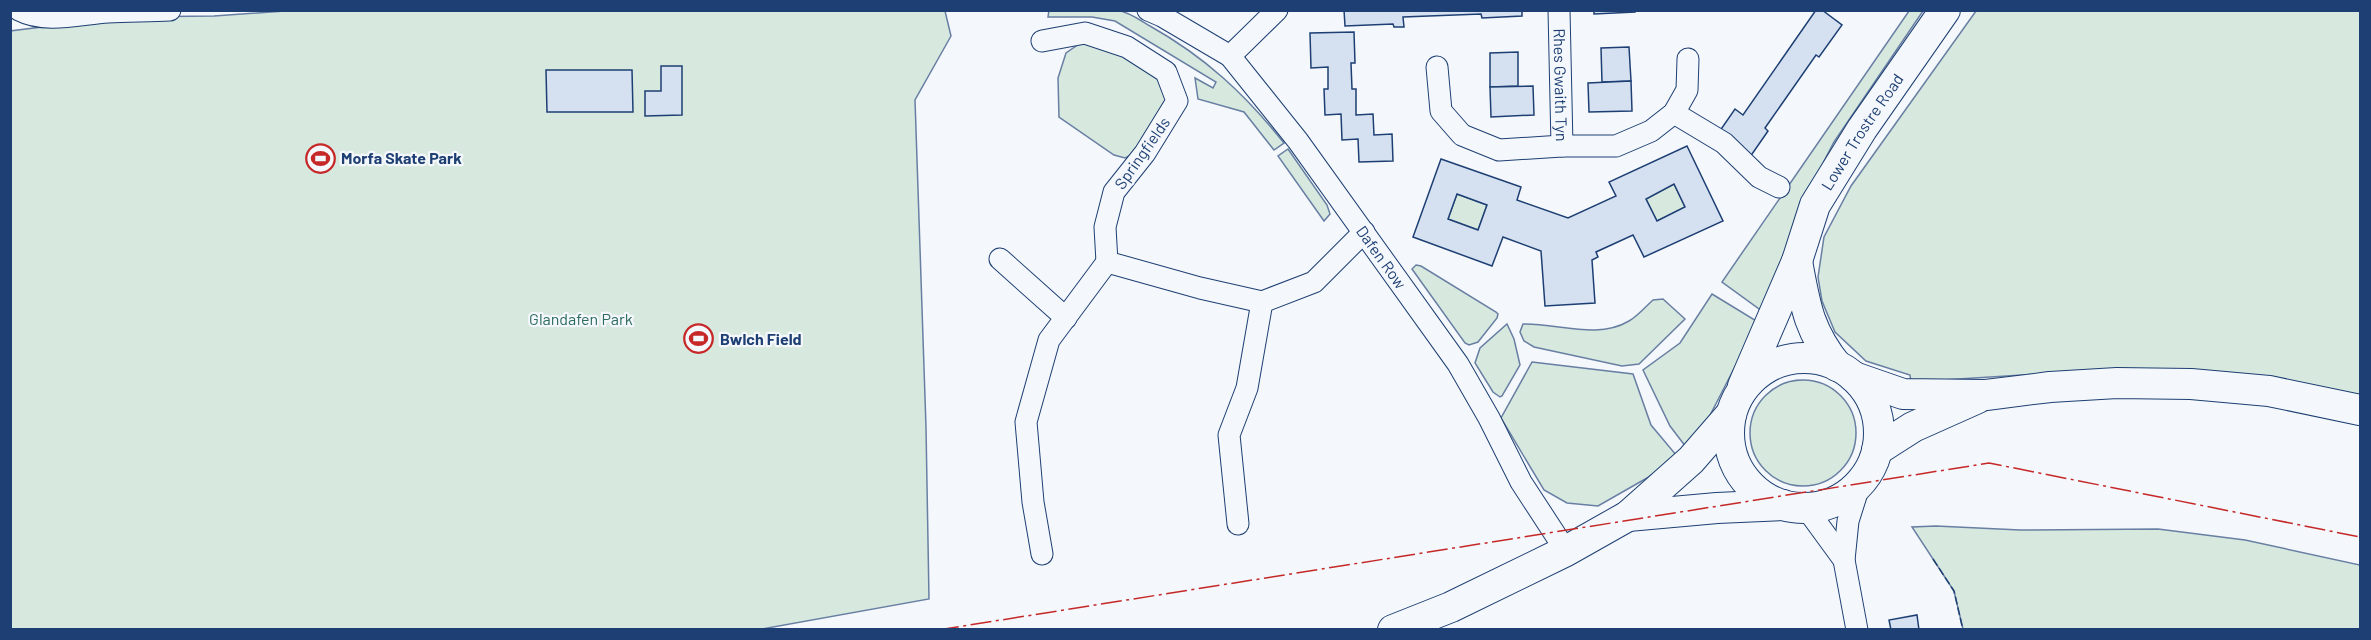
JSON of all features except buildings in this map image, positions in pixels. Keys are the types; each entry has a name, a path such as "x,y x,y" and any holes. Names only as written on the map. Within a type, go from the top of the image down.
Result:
{"main road":[{"name":"Lower Trostre Road","path":"1735,404 1797,261 1815,206 1862,129 1945,10"},
{"name":"Lower Trostre Road","path":"1797,261 1807,316 1825,351 1845,372"},
{"path":"1393,630 1451,607 1566,551 1628,516 1691,460 1755,376 1774,364 1796,359 1817,359 1903,394 1986,395 2050,387 2117,383 2191,384 2269,392 2361,410"},
{"path":"1628,516 1717,508 1829,504 1845,495 1860,483 1870,468 1877,450 1879,431 1876,413 1868,394 1845,372"},
{"path":"1877,450 1913,427 1986,395"},
{"path":"1735,404 1729,437 1733,459 1745,479 1762,495 1794,507"}],"street":[{"path":"19,10 30,16 50,18 107,12 170,10"},
{"name":"Dafen Row","path":"1148,10 1230,56 1298,141 1458,364 1489,418 1521,482 1566,551"},
{"path":"1230,56 1277,10"},
{"name":"Rhes Gwaith Tyn","path":"1559,10 1562,146 1616,146 1652,131 1674,113 1687,90 1688,59"},
{"name":"Springfields","path":"1042,41 1084,33 1127,47 1166,72 1177,101 1145,153 1114,192 1106,227 1107,262"},
{"path":"1437,67 1441,111 1462,135 1499,150 1562,146"},
{"path":"1674,113 1724,143 1759,177 1779,187"},
{"path":"1042,554 1033,502 1026,422 1049,340 1107,262 1200,288 1262,302 1314,282 1364,232"},
{"path":"1000,259 1066,318"},
{"path":"1238,524 1229,435 1247,388 1262,302"},
{"path":"1857,630 1844,560 1848,521 1860,483"},
{"path":"1794,507 1844,560"}],"green space":[{"path":"1109,9 1134,16 1189,50 1223,78 1254,108 1284,143 1274,150 1244,112 1198,99 1195,78 1213,88 1216,82 1115,21 1092,17 1048,17 1049,10"},
{"name":"Glandafen Park","path":"299,10 945,11 951,36 915,100 926,427 929,599 757,630 11,629 10,31 123,17 214,16"},
{"path":"1909,11 1923,11 1834,142 1806,196 1762,311 1722,282"},
{"path":"1976,11 2360,11 2360,400 2119,369 1911,382 1910,375 1866,361 1835,332 1822,301 1818,277 1824,237 1851,186"},
{"path":"1082,42 1124,55 1163,81 1169,94 1133,154 1125,158 1114,155 1059,117 1058,78 1066,53"},
{"path":"1288,149 1327,205 1330,214 1324,221 1278,156"},
{"path":"1674,184 1685,207 1657,221 1646,199"},
{"path":"1457,194 1487,205 1478,230 1448,219"},
{"path":"1416,265 1498,314 1478,342 1469,345 1465,343 1412,269"},
{"path":"1712,294 1758,322 1706,423 1686,447 1670,426 1643,370 1680,343"},
{"path":"1663,299 1685,319 1639,364 1622,366 1534,347 1524,341 1520,332 1523,324 1591,330 1617,327 1639,314 1653,300"},
{"path":"1507,324 1514,339 1520,365 1500,397 1493,392 1475,363 1480,348"},
{"path":"1532,362 1633,374 1651,425 1677,456 1647,478 1598,506 1567,503 1544,490 1501,418"},
{"path":"1803,380 1823,384 1840,396 1852,413 1856,433 1852,453 1840,470 1823,482 1803,486 1783,482 1766,470 1754,453 1750,433 1754,413 1766,396 1783,384"},
{"path":"1912,527 2020,530 2158,529 2245,540 2360,565 2360,629 1963,629 1954,591"}],"fence":[{"path":"1933,559 1954,591 1963,630"}],"power":[{"path":"938,630 1989,463 2360,537"}],"place":[{"name":"Morfa Skate Park","path":"320,158"},
{"name":"Bwlch Field","path":"699,339"}]}
